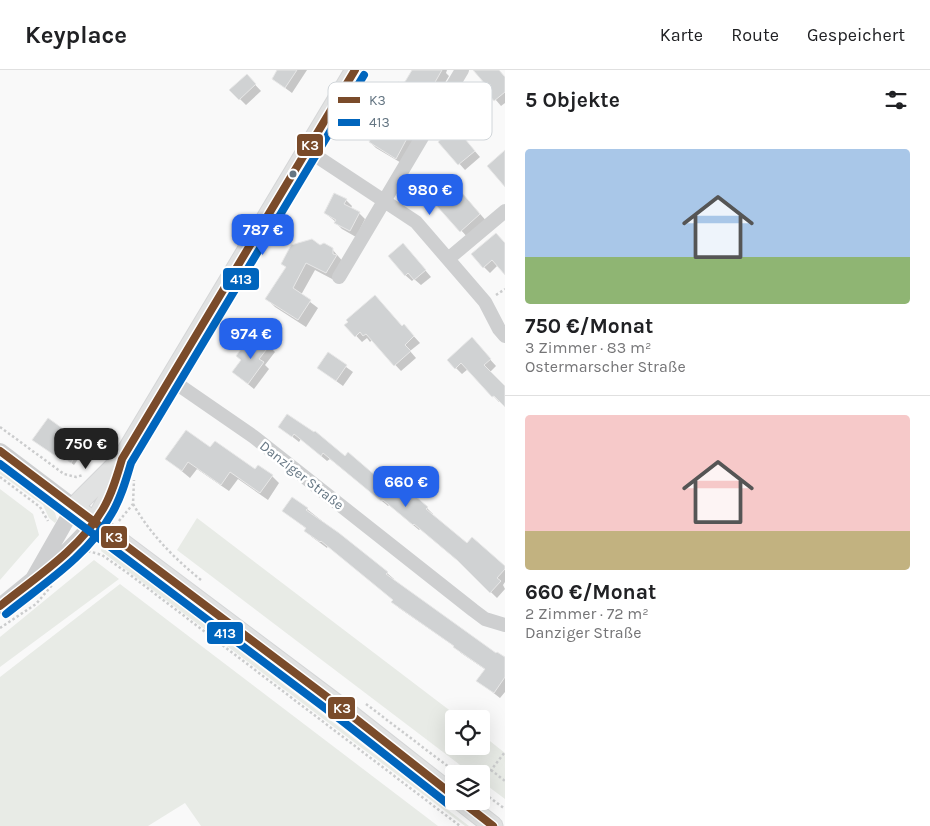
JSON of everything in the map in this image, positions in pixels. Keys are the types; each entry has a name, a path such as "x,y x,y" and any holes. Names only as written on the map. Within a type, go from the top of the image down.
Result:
{"main road":[{"path":"348,82 355,70"},
{"path":"95,522 113,489 122,460 328,114"},
{"path":"122,460 74,507 348,712 445,789"},
{"path":"473,810 493,826"}],"street":[{"path":"455,82 462,70"},
{"path":"340,276 421,140"},
{"path":"306,150 416,222 486,302 499,329 505,336"},
{"path":"448,259 505,211"},
{"name":"Danziger Straße","path":"170,379 269,449 485,619 505,625"},
{"path":"0,450 74,507 59,530 33,579"},
{"path":"0,606 65,553 95,522"}],"path":[{"path":"0,427 64,474 76,476 89,474 100,480"},
{"path":"0,477 40,507 47,520 59,530"},
{"path":"133,504 143,520 176,559 203,582"},
{"path":"94,551 129,574 460,826"},
{"path":"361,700 446,765"},
{"path":"505,752 491,770 505,781"},
{"path":"490,798 505,809"}],"shaded area":[{"path":"0,468 51,507 57,520 55,523 49,518 43,505 0,474"},
{"path":"0,489 33,514 39,535 0,580"},
{"path":"197,518 449,710 445,710 445,753 177,550"},
{"path":"102,547 123,562 445,808 445,810 448,810 469,826 465,826 101,551"},
{"path":"94,560 119,579 0,667 0,637"},
{"path":"120,584 438,826 201,826 185,803 148,826 0,826 0,677"},
{"path":"490,741 505,753 505,799 490,788 490,765 460,765 447,755 490,755"}],"building":[{"path":"277,70 297,70 285,88 272,79"},
{"path":"412,70 442,70 435,82 405,82"},
{"path":"473,70 499,70 505,77 505,92 494,101 492,98 492,82 483,82"},
{"path":"247,74 256,84 239,100 229,90"},
{"path":"370,140 406,140 396,159 369,142"},
{"path":"440,140 466,140 475,151 458,165 438,142"},
{"path":"505,150 505,187 487,166"},
{"path":"457,187 480,214 460,232 436,205"},
{"path":"334,193 347,199 344,204 360,212 350,231 334,223 336,220 324,213"},
{"path":"496,233 505,243 505,275 492,260 483,268 471,254"},
{"path":"312,239 320,245 324,243 333,248 333,254 337,255 326,273 306,263 293,288 311,300 298,320 265,299 286,267 281,264 291,245"},
{"path":"403,243 426,270 414,280 408,273 405,276 388,256"},
{"path":"375,295 402,326 404,324 414,336 405,345 411,351 394,366 366,334 363,336 360,332 355,337 344,325 348,322 346,320"},
{"path":"257,336 270,345 259,359 264,362 248,384 232,372 241,360 236,356 244,345 247,348"},
{"path":"472,337 491,359 484,365 505,386 505,407 494,396 492,397 461,363 455,369 447,360"},
{"path":"328,352 347,365 336,381 317,368"},
{"path":"287,414 315,431 345,456 348,452 377,477 380,473 410,499 414,495 428,507 426,509 467,543 472,537 505,566 505,569 497,578 501,581 490,593 457,560 414,524 383,500 381,501 323,453 321,456 294,434 292,437 278,427"},
{"path":"48,418 73,436 70,440 81,448 71,463 58,454 57,457 32,440"},
{"path":"186,430 210,447 215,441 255,469 258,465 273,475 260,493 230,472 221,485 188,462 182,471 165,459"},
{"path":"292,497 308,508 306,510 339,533 388,572 386,574 496,653 505,657 505,677 494,693 476,681 485,669 391,602 393,600 321,541 304,531 306,528 282,511"}],"transit line":[{"name":"K3","path":"348,82 355,70"},
{"name":"413","path":"360,82 364,75"},
{"name":"K3","path":"0,606 56,562 93,524 112,491 122,459 328,115"},
{"name":"413","path":"6,614 78,556 102,528 118,501 131,463 328,135"},
{"name":"K3","path":"0,451 347,712 445,789"},
{"name":"413","path":"0,464 341,720 445,802"},
{"name":"K3","path":"473,810 493,826"}]}
